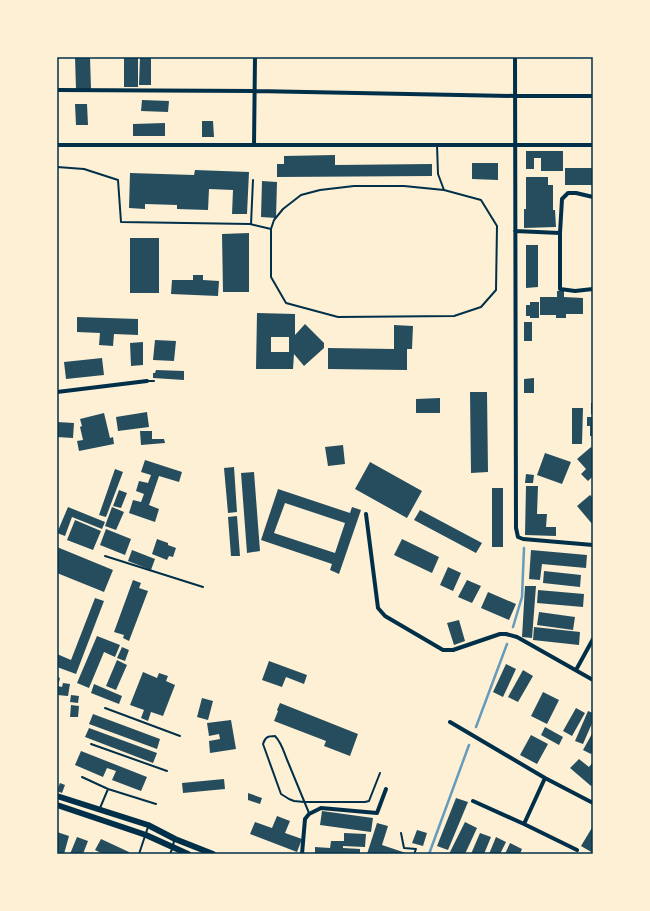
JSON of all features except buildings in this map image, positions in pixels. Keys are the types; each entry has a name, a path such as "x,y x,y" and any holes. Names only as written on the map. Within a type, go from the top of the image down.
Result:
{"main road":[{"path":"57,796 148,826 174,839 213,854"},
{"path":"57,805 146,835 188,854"}],"street":[{"path":"254,145 255,57"},
{"path":"515,57 516,528 518,537 523,539 593,545"},
{"path":"57,90 255,91 593,96"},
{"path":"57,145 593,145"},
{"path":"593,197 576,193 568,193 562,199 560,233 560,289 575,291 593,289"},
{"path":"515,231 560,233"},
{"path":"57,392 147,381"},
{"path":"366,514 378,608 385,616 443,650 453,650 500,634 517,637 593,680"},
{"path":"576,670 593,639"},
{"path":"450,722 545,778 593,803"},
{"path":"524,824 545,778"},
{"path":"302,854 305,819 309,814 321,808 377,813 386,789"},
{"path":"473,801 577,850"}],"lane":[{"path":"437,145 438,174 444,190"},
{"path":"57,167 84,169 118,180 121,222 250,224 271,229"},
{"path":"250,224 253,180"},
{"path":"361,186 404,186 444,190 481,200 497,226 496,290 481,306 454,316 338,318 286,302 271,277 271,229 274,220 283,208 301,195 320,190 361,186"},
{"path":"147,381 154,381"},
{"path":"105,556 203,587"},
{"path":"105,708 180,736"},
{"path":"309,814 304,802 278,739 276,736 266,737 263,744 281,794 294,801 304,802 366,802 369,801 380,774"},
{"path":"91,744 168,771"},
{"path":"82,777 108,789 156,804"},
{"path":"100,810 108,789"},
{"path":"139,854 148,826"},
{"path":"401,833 404,848 416,849 414,854"},
{"path":"170,854 173,848 174,839"}],"waterway":[{"path":"513,627 522,597 524,548"},
{"path":"476,727 507,644"},
{"path":"429,854 469,745"}]}
